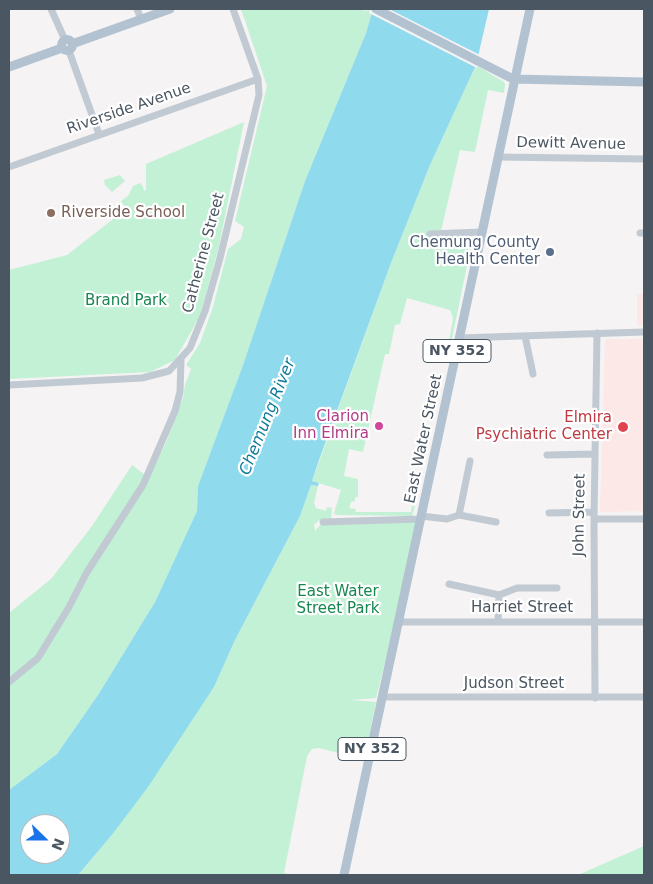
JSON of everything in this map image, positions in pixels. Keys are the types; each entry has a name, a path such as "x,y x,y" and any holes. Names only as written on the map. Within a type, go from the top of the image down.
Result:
{"main road":[{"path":"9,67 170,9"},
{"path":"376,9 514,80 644,82"},
{"name":"East Water Street","path":"344,875 384,697 530,9"}],"street":[{"path":"51,9 67,46 99,134"},
{"path":"137,9 141,19"},
{"name":"Catherine Street","path":"9,385 142,378 169,370 190,348 198,330 220,258 259,96 258,79 233,9"},
{"name":"Riverside Avenue","path":"9,167 258,79"},
{"name":"Dewitt Avenue","path":"498,156 644,158"},
{"path":"430,234 482,232"},
{"path":"459,338 597,332 644,332"},
{"name":"John Street","path":"595,698 593,622 597,332"},
{"path":"525,336 533,374"},
{"path":"9,682 38,658 70,607 87,572 143,485 175,411 180,392 180,360"},
{"path":"547,454 595,454"},
{"path":"459,516 470,461"},
{"path":"549,513 644,519"},
{"path":"323,522 421,517 447,519 459,516 496,522"},
{"path":"448,584 499,595 517,588 557,588"},
{"path":"498,621 499,595"},
{"name":"Harriet Street","path":"399,622 644,622"},
{"name":"Judson Street","path":"384,697 644,697"}],"shaded area":[{"path":"637,294 644,294 644,325 637,325"},
{"name":"Elmira Psychiatric Center","path":"605,339 644,339 644,511 600,512"}],"green space":[{"path":"241,9 361,9 365,11 373,9 366,33 305,181 243,365 198,486 197,511 155,602 98,695 57,754 9,790 9,613 51,579 92,526 132,465 149,478 167,440 183,398 185,385 191,369 186,365 200,343 213,307 228,249 241,239 244,227 235,221 267,86"},
{"path":"476,65 504,82 505,85 504,93 488,90 475,152 460,150 441,231 473,237 450,348 444,347 446,342 449,342 453,318 450,310 407,298 400,324 395,325 389,354 385,354 363,452 349,449 344,476 358,479 358,497 355,497 355,501 351,502 349,508 355,509 356,512 411,512 412,506 415,506 412,516 336,515 334,513 341,490 312,481 391,263 430,165"},
{"name":"Brand Park","path":"244,122 219,246 200,316 175,360 150,372 9,379 9,270 67,255 126,209 121,201 128,196 133,186 140,183 144,191 146,190 146,164"},
{"path":"120,175 125,181 112,192 105,185 104,180"},
{"name":"East Water Street Park","path":"311,485 318,486 314,503 316,508 326,511 327,507 332,508 331,520 319,520 314,525 315,531 323,522 421,519 376,698 350,700 376,702 365,756 362,759 319,748 312,749 307,756 284,873 294,875 78,875 111,836 214,687 235,640 300,516"},
{"path":"644,846 644,875 578,875"}],"water":[{"name":"Chemung River","path":"373,9 489,9 476,65 430,165 391,263 319,460 312,481 319,483 318,486 311,485 300,516 235,640 214,687 148,787 111,836 78,875 9,875 9,790 57,754 98,695 155,602 197,511 198,486 243,365 305,181 366,33"}],"pier":[{"path":"370,9 389,9 480,55 477,68 369,13"}],"place":[{"name":"Riverside School","path":"51,213"},
{"name":"Chemung County Health Center","path":"550,252"},
{"name":"Clarion Inn Elmira","path":"379,426"},
{"name":"Elmira Psychiatric Center","path":"623,427"}]}
